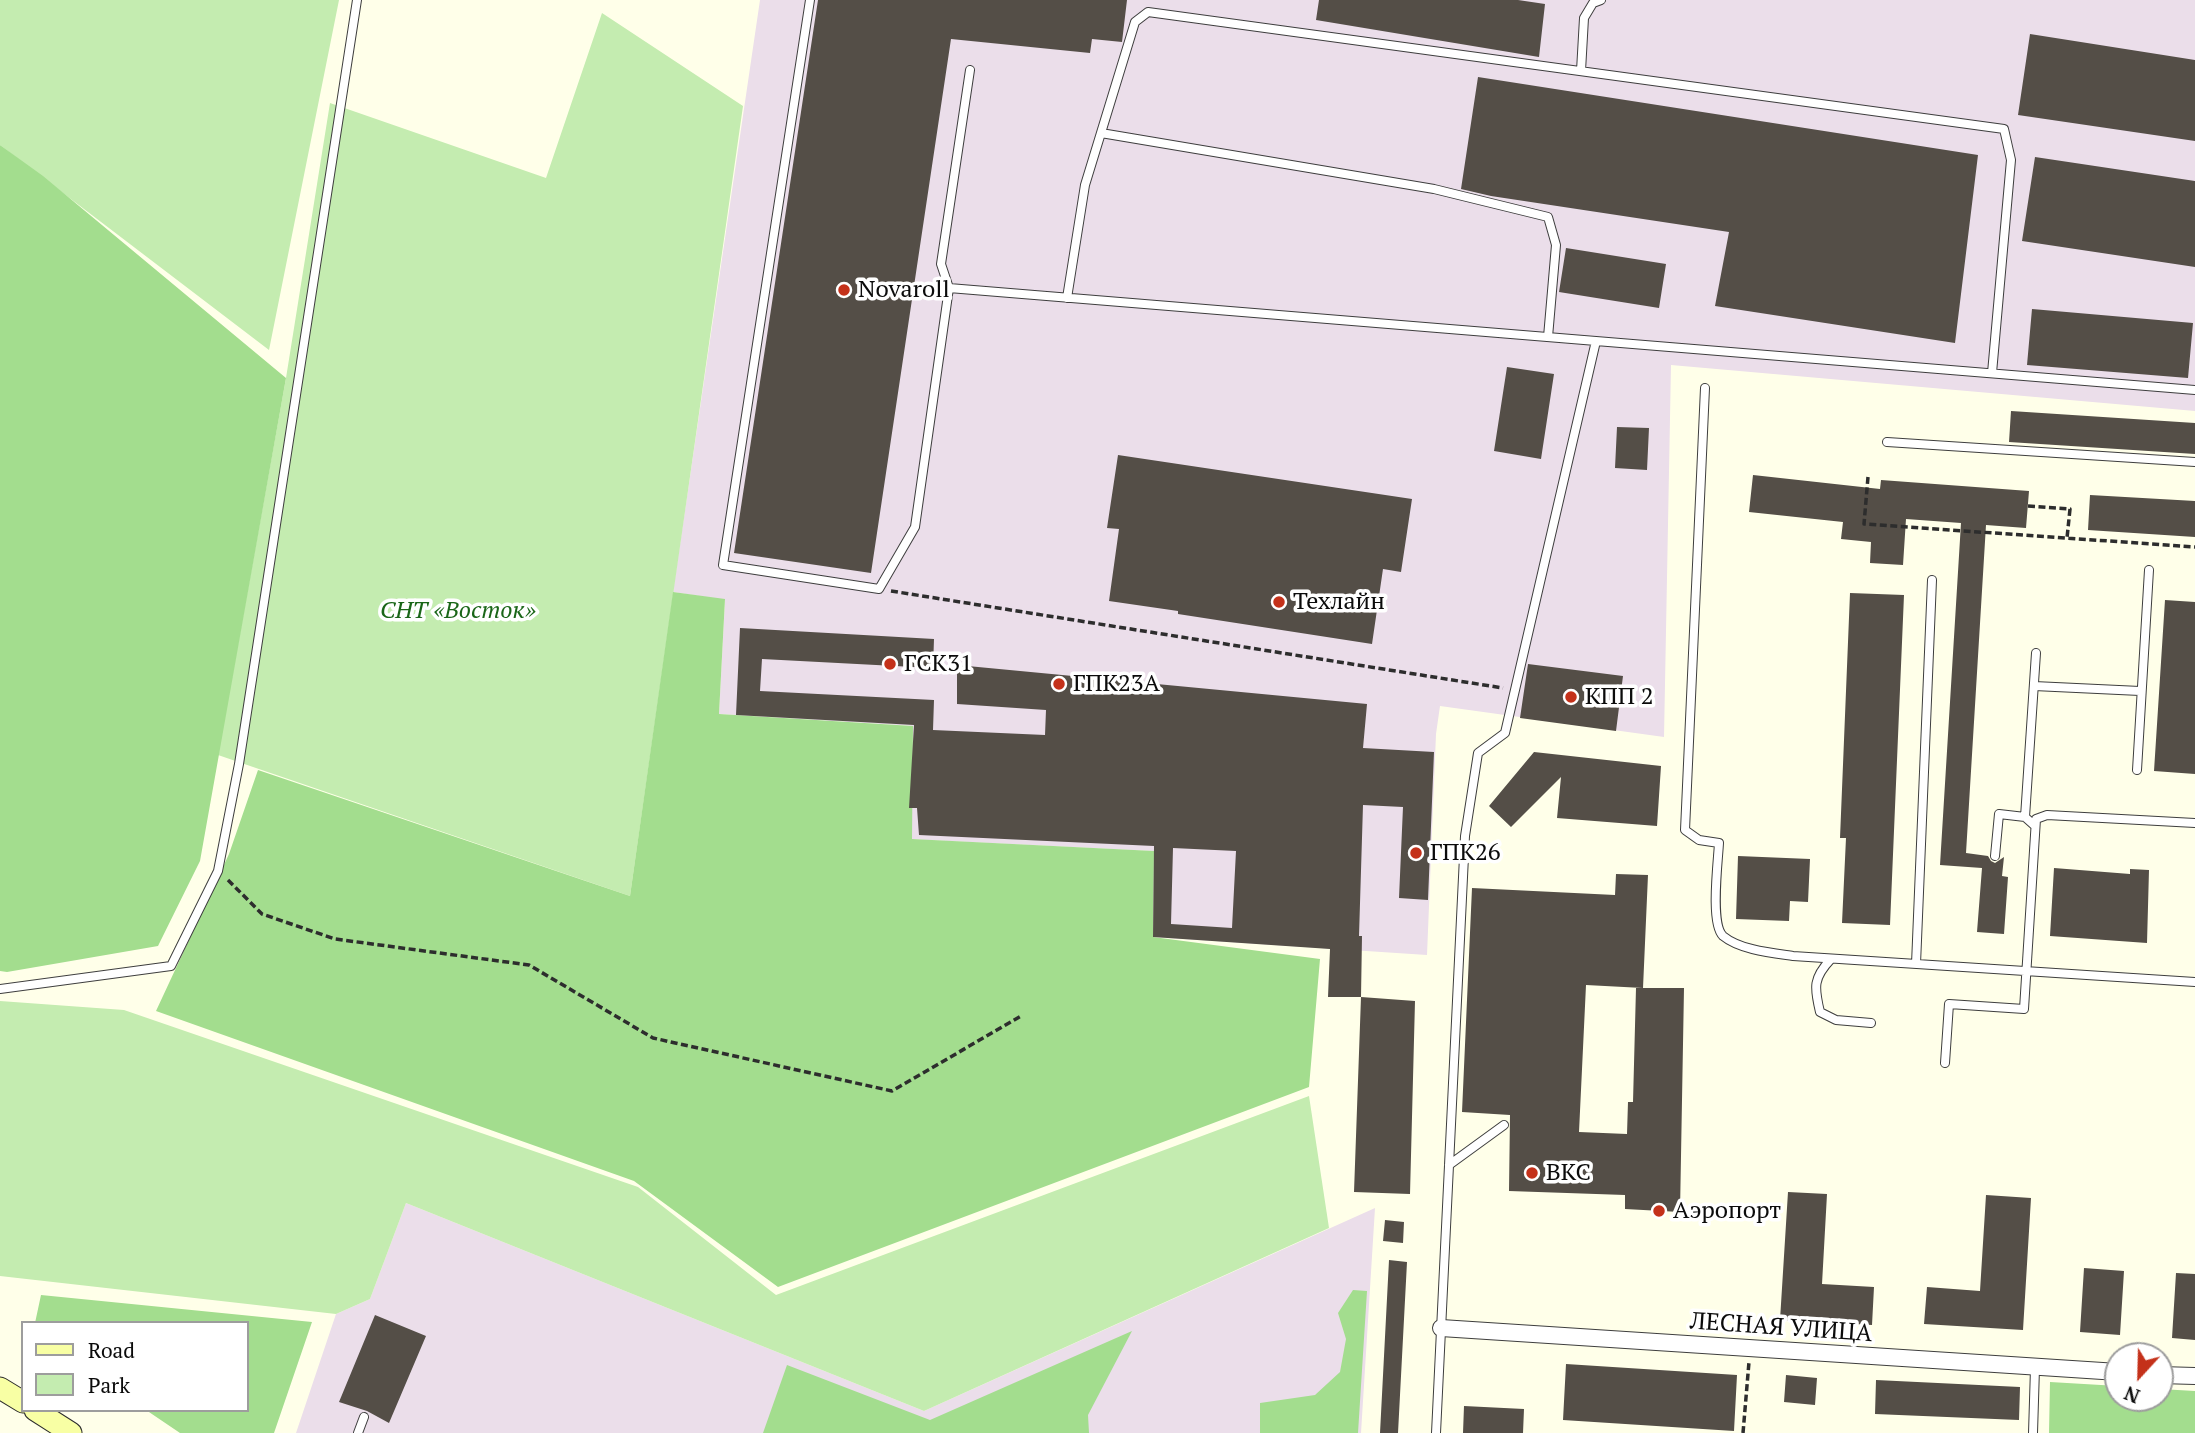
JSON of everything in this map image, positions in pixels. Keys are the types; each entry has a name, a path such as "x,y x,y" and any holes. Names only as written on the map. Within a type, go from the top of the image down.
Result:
{"street":[{"name":"ЛЕСНАЯ УЛИЦА","path":"1441,1328 2104,1371"},
{"path":"2174,1375 2195,1376"},
{"path":"0,1388 21,1401"},
{"path":"38,1412 71,1433"}],"lane":[{"path":"0,989 171,966 218,871 239,764 357,0"},
{"path":"810,0 723,565 879,590 915,527 948,288 941,264 970,70"},
{"path":"1581,71 1584,18 1593,3 1601,0"},
{"path":"1067,298 1084,185 1135,22 1148,12 2004,129 2011,160 1992,373"},
{"path":"1101,133 1434,189 1548,217 1556,245 1548,337"},
{"path":"948,288 2195,390"},
{"path":"1436,1433 1465,836 1478,753 1506,733 1596,341"},
{"path":"1705,388 1685,830 1699,839 1719,843 1716,922 1722,936 1752,950 1793,956 2195,982"},
{"path":"1887,442 2195,462"},
{"path":"2137,770 2149,570"},
{"path":"1916,964 1932,580"},
{"path":"2025,817 2036,653"},
{"path":"2034,686 2140,691"},
{"path":"1995,856 1999,814 2025,817 2034,825"},
{"path":"1945,1063 1950,1004 2025,1009 2036,819 2046,814 2195,823"},
{"path":"1831,959 1820,970 1814,990 1820,1012 1836,1020 1871,1023"},
{"path":"1449,1165 1504,1125"},
{"path":"2033,1433 2035,1368"},
{"path":"358,1433 364,1417"}],"path":[{"path":"1868,477 1864,524 2195,547"},
{"path":"2028,506 2070,509 2067,538"},
{"path":"879,590 1515,690"},
{"path":"218,871 262,914 335,939 529,965 653,1038 892,1091 1021,1016"},
{"path":"1743,1433 1749,1349"}],"shaded area":[{"path":"760,0 2195,0 2195,411 1671,365 1664,737 1440,706 1436,734 1427,955 1153,937 1153,851 907,839 913,726 719,714 725,600 673,592"},
{"path":"406,1203 924,1411 1375,1208 1361,1433 296,1433 336,1314 370,1299"}],"green space":[{"path":"0,0 339,0 269,350 0,145"},
{"name":"СНТ «Восток»","path":"602,13 743,106 630,896 218,755 286,378 330,103 546,178"},
{"path":"0,145 43,176 286,378 200,861 158,946 7,972 0,971"},
{"path":"673,592 725,599 719,714 913,726 912,839 1154,851 1153,937 1320,959 1309,1087 778,1287 634,1181 156,1011 229,854 258,770 630,896"},
{"path":"0,1001 124,1010 638,1187 776,1295 1309,1096 1329,1228 924,1411 406,1203 370,1299 336,1314 0,1276"},
{"path":"1353,1290 1367,1291 1358,1433 1260,1433 1260,1403 1315,1395 1340,1372 1346,1339 1338,1313"},
{"path":"41,1295 312,1322 274,1433 180,1433 149,1412 248,1412 248,1321 35,1321"},
{"path":"1132,1331 1088,1415 1089,1433 763,1433 787,1365 930,1420"},
{"path":"2050,1382 2104,1385 2104,1412 2174,1412 2174,1390 2195,1391 2195,1433 2049,1433"}],"building":[{"name":"Novaroll","path":"818,0 1127,0 1122,42 1092,39 1090,53 951,39 871,573 734,553"},
{"path":"1319,0 1518,0 1545,4 1539,57 1316,20"},
{"path":"2030,34 2195,60 2195,141 2018,115"},
{"path":"1478,77 1978,155 1955,343 1715,306 1729,232 1491,196 1461,189"},
{"path":"2035,157 2195,181 2195,267 2022,241"},
{"path":"1566,248 1666,264 1659,308 1559,292"},
{"path":"2032,309 2193,323 2188,378 2027,365"},
{"path":"1507,367 1554,374 1541,459 1494,451"},
{"path":"2011,411 2195,423 2195,454 2009,442"},
{"path":"1617,427 1649,428 1647,470 1615,468"},
{"path":"1118,455 1412,499 1401,572 1383,569 1372,644 1109,601 1119,529 1107,528"},
{"path":"1753,475 1880,489 1881,480 2029,491 2026,528 1986,525 1966,853 1988,856 1995,863 2004,857 2002,876 2008,877 2004,934 1977,932 1982,868 1940,865 1961,523 1906,519 1903,565 1870,563 1871,542 1841,539 1843,522 1749,512"},
{"path":"2090,495 2195,501 2195,537 2088,530"},
{"path":"1850,593 1904,595 1890,925 1842,923 1846,838 1840,838"},
{"path":"2165,600 2195,602 2195,774 2154,771"},
{"path":"740,628 934,639 933,668 762,659 760,691 934,700 933,730 1045,735 1046,710 957,704 957,665 1367,704 1363,748 1434,752 1428,900 1399,898 1403,807 1363,805 1359,936 1362,936 1361,997 1328,997 1330,949 1153,937 1154,846 919,835 917,808 909,808 914,725 736,715","holes":["1173,848 1236,851 1232,928 1171,924"]},
{"name":"КПП 2","path":"1528,664 1623,676 1616,731 1520,718"},
{"path":"1534,752 1661,766 1657,826 1557,818 1561,777 1511,827 1489,806"},
{"path":"1738,856 1810,859 1808,902 1790,901 1789,921 1736,919"},
{"path":"2054,868 2130,874 2130,869 2149,870 2147,943 2050,936"},
{"path":"1616,874 1648,875 1643,988 1684,988 1680,1212 1625,1209 1625,1195 1509,1191 1510,1115 1462,1112 1472,888 1615,895","holes":["1586,985 1643,988 1636,988 1633,1102 1628,1102 1627,1134 1579,1132"]},
{"path":"1361,997 1415,1001 1410,1194 1354,1192"},
{"path":"1788,1192 1827,1194 1822,1284 1874,1287 1872,1325 1780,1320"},
{"path":"1986,1195 2031,1198 2023,1330 1924,1324 1927,1287 1980,1291"},
{"path":"1385,1220 1404,1222 1403,1243 1383,1241"},
{"path":"1389,1260 1407,1262 1398,1433 1380,1433"},
{"path":"2084,1268 2124,1271 2120,1335 2080,1332"},
{"path":"2176,1273 2195,1274 2195,1340 2172,1338"},
{"path":"375,1315 426,1336 389,1423 367,1411 339,1402"},
{"path":"1566,1364 1737,1375 1734,1431 1563,1420"},
{"path":"1786,1375 1817,1378 1815,1405 1784,1402"},
{"path":"1876,1380 2020,1387 2019,1420 1875,1414"},
{"path":"1464,1406 1524,1409 1523,1433 1463,1433"}],"place":[{"name":"Novaroll","path":"844,290"},
{"name":"Техлайн","path":"1279,602"},
{"name":"ГСК31","path":"890,664"},
{"name":"ГПК23А","path":"1059,684"},
{"name":"КПП 2","path":"1571,697"},
{"name":"ГПК26","path":"1416,853"},
{"name":"ВКС","path":"1532,1173"},
{"name":"Аэропорт","path":"1659,1211"}]}
